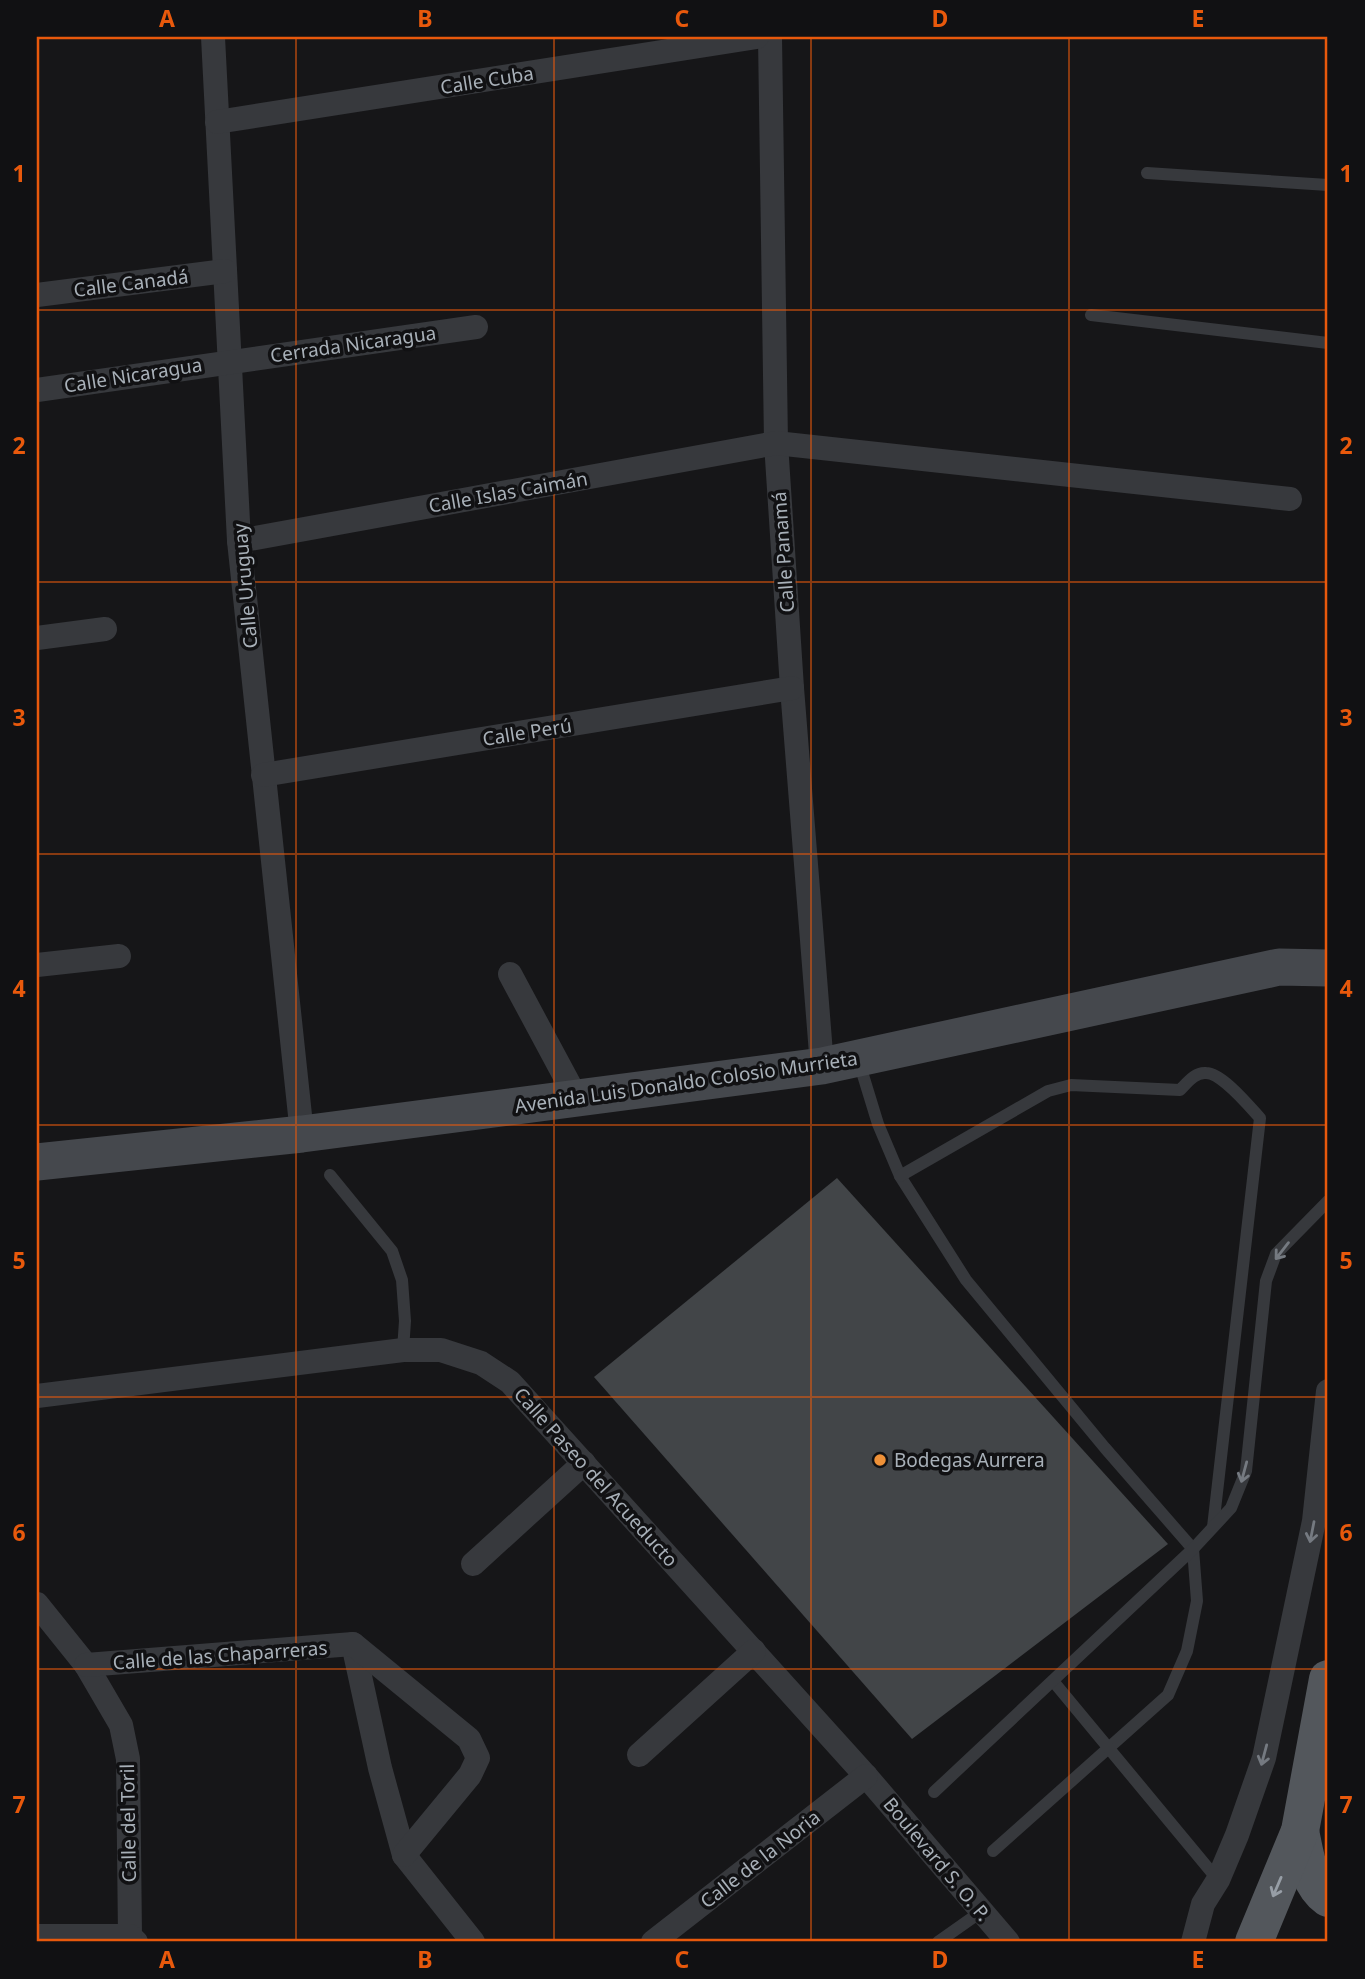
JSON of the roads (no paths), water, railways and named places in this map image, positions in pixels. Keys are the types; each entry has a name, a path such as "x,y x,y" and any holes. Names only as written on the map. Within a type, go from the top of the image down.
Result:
{"main road":[{"path":"1254,1942 1300,1831 1328,1679"},
{"path":"1300,1831 1311,1875 1328,1898"}],"street":[{"name":"Calle Uruguay","path":"213,37 239,541 302,1134"},
{"name":"Calle Cuba","path":"217,122 757,37"},
{"name":"Calle Panamá","path":"770,37 776,443 822,1066"},
{"name":"Calle Canadá","path":"37,295 225,271"},
{"name":"Cerrada Nicaragua","path":"230,361 477,327"},
{"name":"Calle Nicaragua","path":"37,390 230,361"},
{"name":"Calle Islas Caimán","path":"239,541 776,443 1290,499"},
{"path":"37,638 104,628"},
{"name":"Calle Perú","path":"263,775 792,688"},
{"path":"37,965 119,956"},
{"name":"Avenida Luis Donaldo Colosio Murrieta","path":"37,1162 302,1134 822,1066 1279,967 1328,968"},
{"path":"510,974 576,1097"},
{"name":"Calle Paseo del Acueducto","path":"37,1396 403,1350 441,1350 481,1363 510,1382 866,1776"},
{"path":"1193,1942 1203,1904 1218,1880 1237,1836 1264,1758 1314,1521 1328,1391"},
{"path":"473,1564 584,1463"},
{"name":"Calle del Toril","path":"37,1604 86,1665 121,1725 128,1759 133,1939"},
{"name":"Calle de las Chaparreras","path":"86,1665 353,1644 469,1738 478,1758 470,1775 404,1855"},
{"name":"Calle de las Chaparreras","path":"353,1644 380,1768 404,1855 473,1942"},
{"path":"639,1755 754,1651"},
{"name":"Boulevard S. O. P.","path":"866,1776 1009,1942"},
{"name":"Calle de la Noria","path":"653,1942 866,1776"},
{"path":"37,1936 133,1939"}],"lane":[{"path":"1147,173 1328,185"},
{"path":"1091,315 1328,343"},
{"path":"858,1059 878,1124 900,1177 966,1280 1105,1448 1193,1549 1197,1601 1187,1651 1168,1695 993,1851"},
{"path":"900,1177 1048,1091 1071,1085 1180,1090 1193,1076 1205,1072 1218,1076 1261,1118 1213,1527"},
{"path":"330,1175 392,1251 402,1280 405,1321 403,1350"},
{"path":"934,1792 1193,1549 1231,1508 1246,1471 1266,1281 1276,1254 1328,1201"},
{"path":"1053,1681 1218,1880"},
{"path":"939,1942 982,1911"}],"place":[{"name":"Bodegas Aurrera","path":"880,1460"}]}
